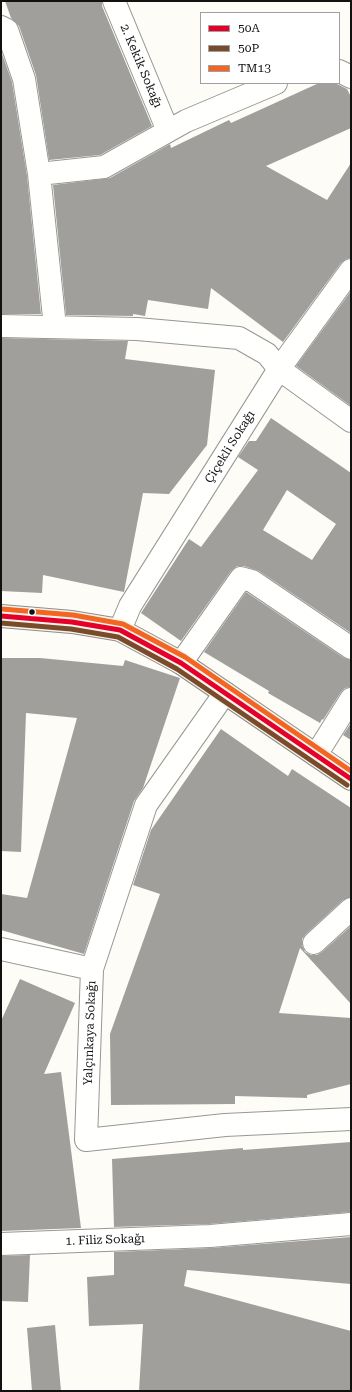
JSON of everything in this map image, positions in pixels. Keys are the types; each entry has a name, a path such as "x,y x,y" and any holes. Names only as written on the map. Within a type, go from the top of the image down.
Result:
{"main road":[{"path":"1,616 72,622 120,630 181,662 351,779"}],"street":[{"name":"2. Kekik Sokağı","path":"114,1 168,131"},
{"path":"1,26 7,30 24,79 39,174 56,327"},
{"path":"340,72 351,77"},
{"path":"39,174 104,167 186,121 274,84"},
{"name":"Çiçekli Sokağı","path":"120,630 130,606 279,369 351,270"},
{"path":"1,326 137,329 239,338 267,354 279,369 351,421"},
{"path":"181,662 241,578 252,580 351,648"},
{"name":"Yalçınkaya Sokağı","path":"225,693 146,805 92,970 86,1140 225,1124 351,1119"},
{"path":"316,755 351,699"},
{"path":"314,943 351,909"},
{"path":"1,949 92,970"},
{"name":"1. Filiz Sokağı","path":"1,1244 210,1236 351,1224"}],"building":[{"path":"5,1 102,1 102,6 152,126 100,155 49,160 36,75 19,26 11,18"},
{"path":"1,51 12,82 27,176 41,314 1,314"},
{"path":"317,84 337,84 347,89 351,97 351,128 266,166 327,200 351,163 351,258 346,259 341,263 283,342 211,288 208,309 148,300 145,316 133,314 133,316 66,315 53,185 110,178 170,144 171,148 229,120 231,123"},
{"path":"351,291 351,406 296,366"},
{"path":"1,338 128,341 125,359 215,370 207,445 169,494 143,493 124,592 43,575 42,593 1,591"},
{"path":"271,418 351,473 351,633 259,571 244,566 237,566 231,571 181,641 141,613 189,539 201,547 258,470 238,457 249,441 256,441","holes":["287,490 336,524 312,560 263,530"]},
{"path":"246,592 344,658 351,660 351,687 345,688 341,692 320,723 268,693 269,691 204,652"},
{"path":"1,658 40,658 123,666 125,660 180,678 143,788 134,801 84,954 1,930 1,894 27,898 77,718 26,713 21,852 1,851"},
{"path":"351,723 351,740 343,735"},
{"path":"221,729 288,776 292,769 351,808 351,897 343,900 306,934 302,939 302,945 305,952 311,955 317,955 351,926 351,1004 300,948 279,1013 351,1018 351,1084 307,1095 307,1098 235,1096 235,1104 111,1105 110,1034 160,894 133,885 151,830"},
{"path":"20,979 75,1003 44,1074 61,1072 81,1228 1,1231 1,1021"},
{"path":"351,1142 351,1212 209,1224 114,1227 112,1159 243,1148 243,1150"},
{"path":"351,1237 351,1284 187,1270 184,1286 351,1331 351,1391 139,1391 143,1324 89,1326 87,1277 114,1275 114,1252 211,1248"},
{"path":"30,1255 28,1302 1,1301 1,1256"},
{"path":"55,1325 61,1391 32,1391 27,1328"}],"transit line":[{"name":"TM13","path":"2,609 73,615 123,624 185,657 351,771"},
{"name":"50A","path":"1,616 72,622 120,630 181,663 351,779"},
{"name":"50P","path":"1,623 71,629 118,637 177,669 347,785"}]}
